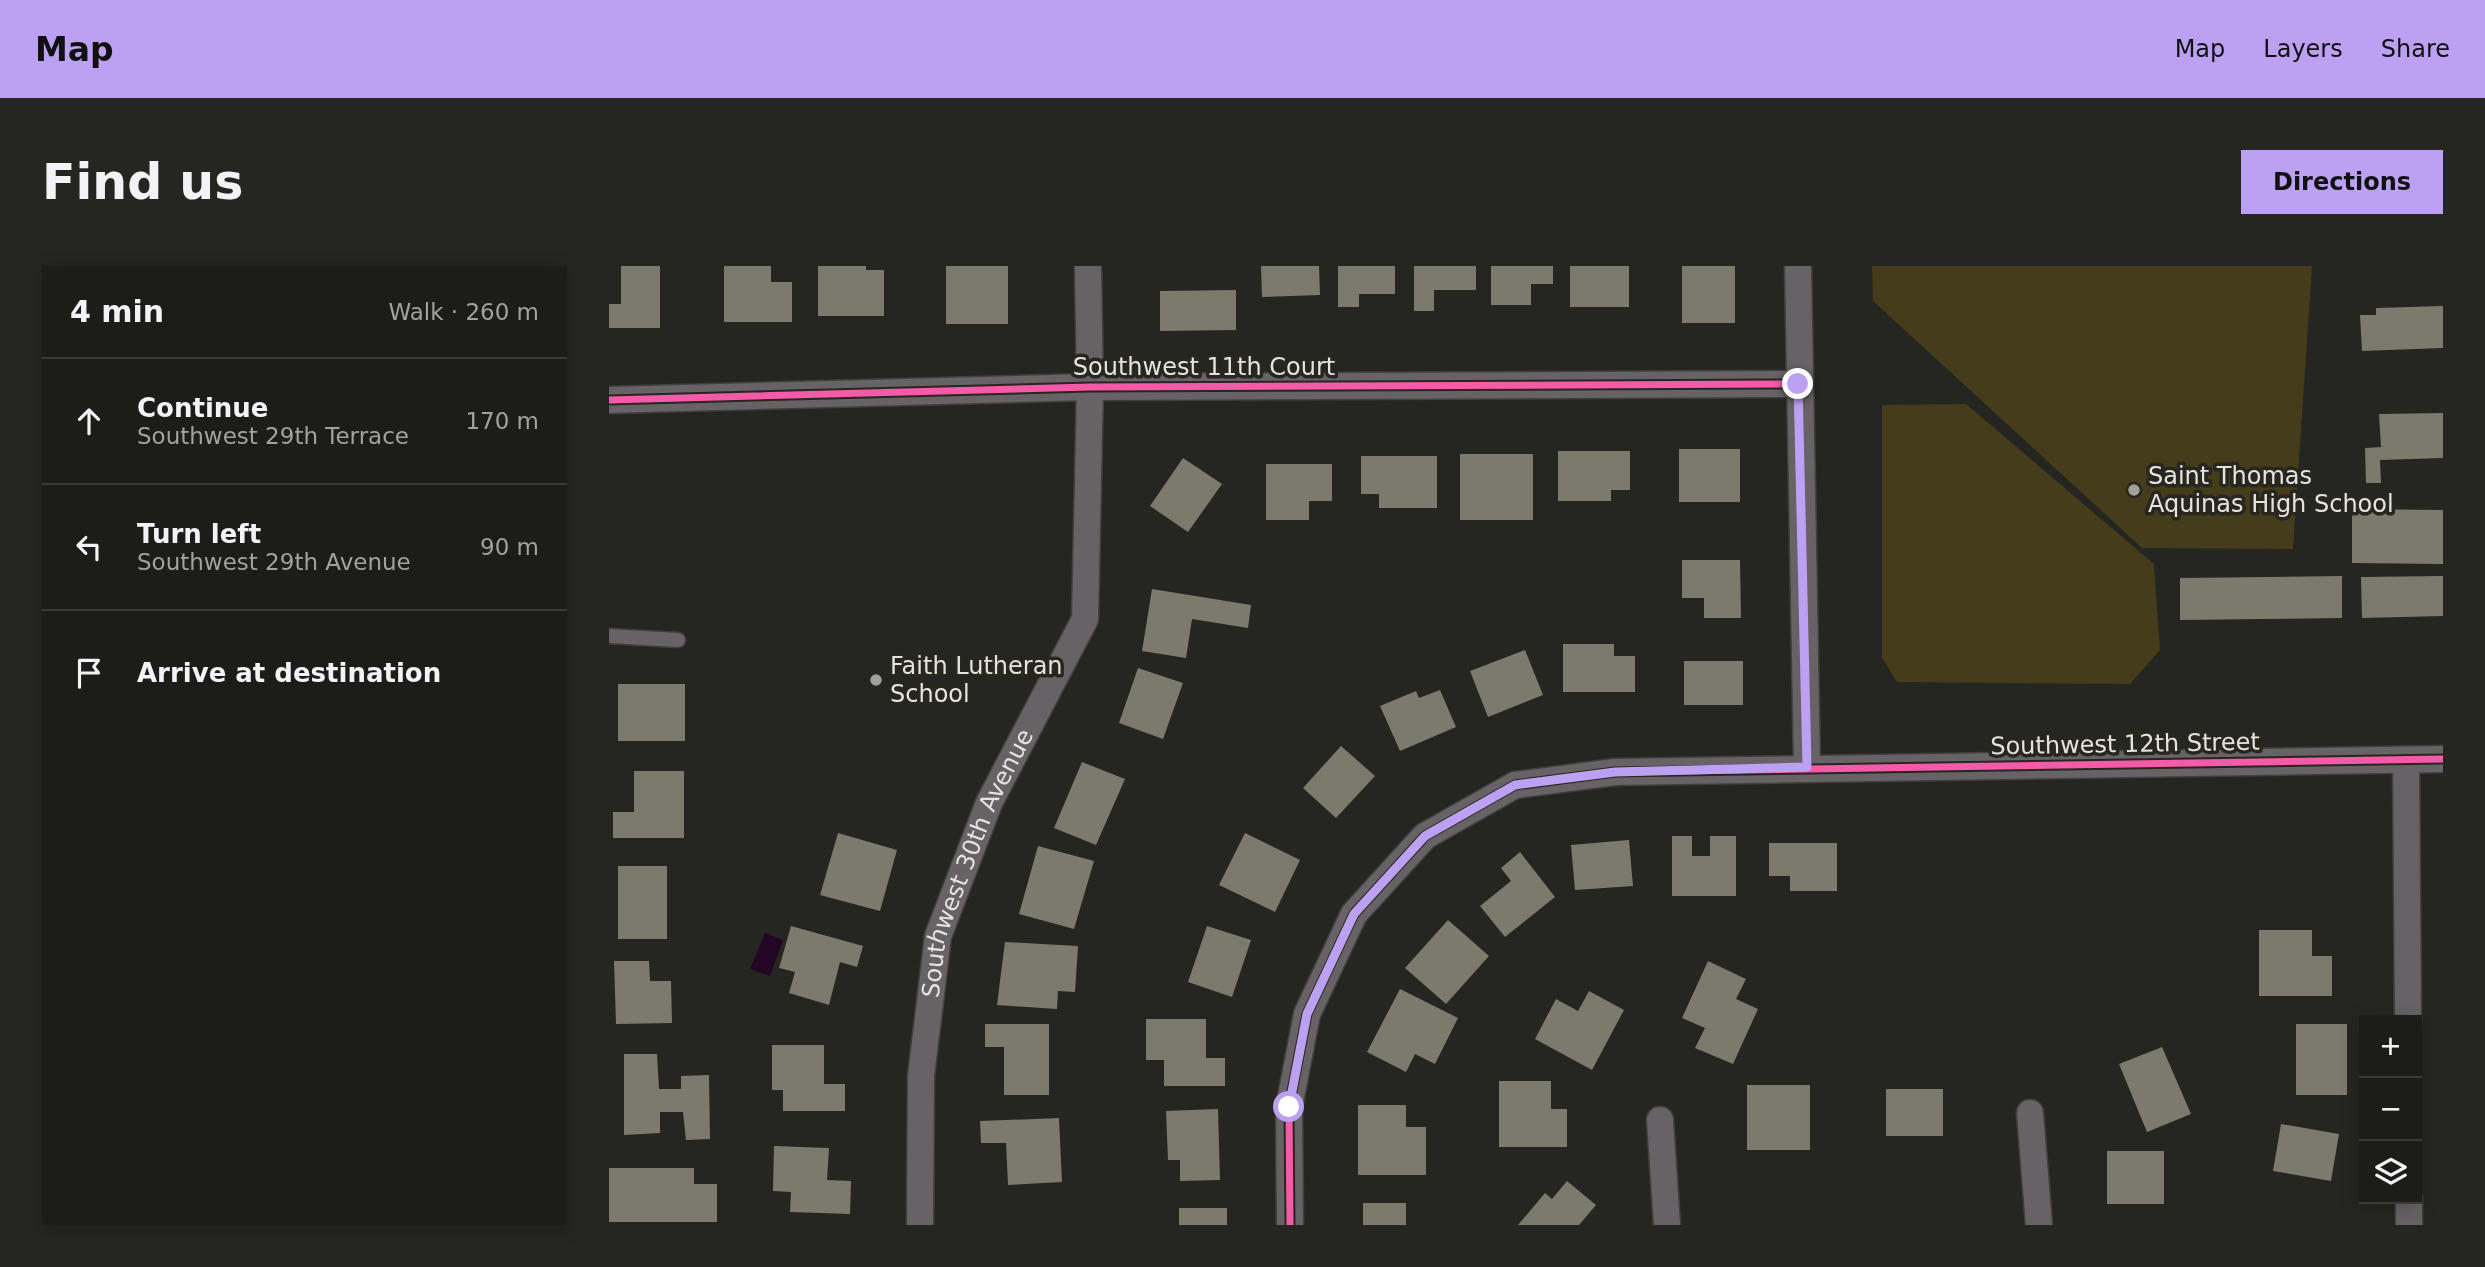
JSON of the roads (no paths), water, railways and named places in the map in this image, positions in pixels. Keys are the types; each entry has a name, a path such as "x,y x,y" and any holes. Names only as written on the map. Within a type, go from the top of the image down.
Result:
{"street":[{"name":"Southwest 30th Avenue","path":"920,1225 921,1076 938,936 989,803 1085,619 1090,387 1088,266"},
{"path":"1797,266 1807,767"},
{"name":"Southwest 11th Court","path":"609,400 1090,387 1798,384"},
{"name":"Southwest 12th Street","path":"1290,1225 1289,1107 1307,1014 1354,914 1425,836 1515,785 1615,772 2443,759"},
{"path":"2406,760 2408,1015"},
{"path":"2031,1113 2039,1225"},
{"path":"1660,1120 1667,1225"},
{"path":"2409,1204 2409,1225"}],"lane":[{"path":"609,636 678,640"}],"place":[{"name":"Saint Thomas Aquinas High School","path":"2134,490"},
{"name":"Faith Lutheran School","path":"876,680"}]}
